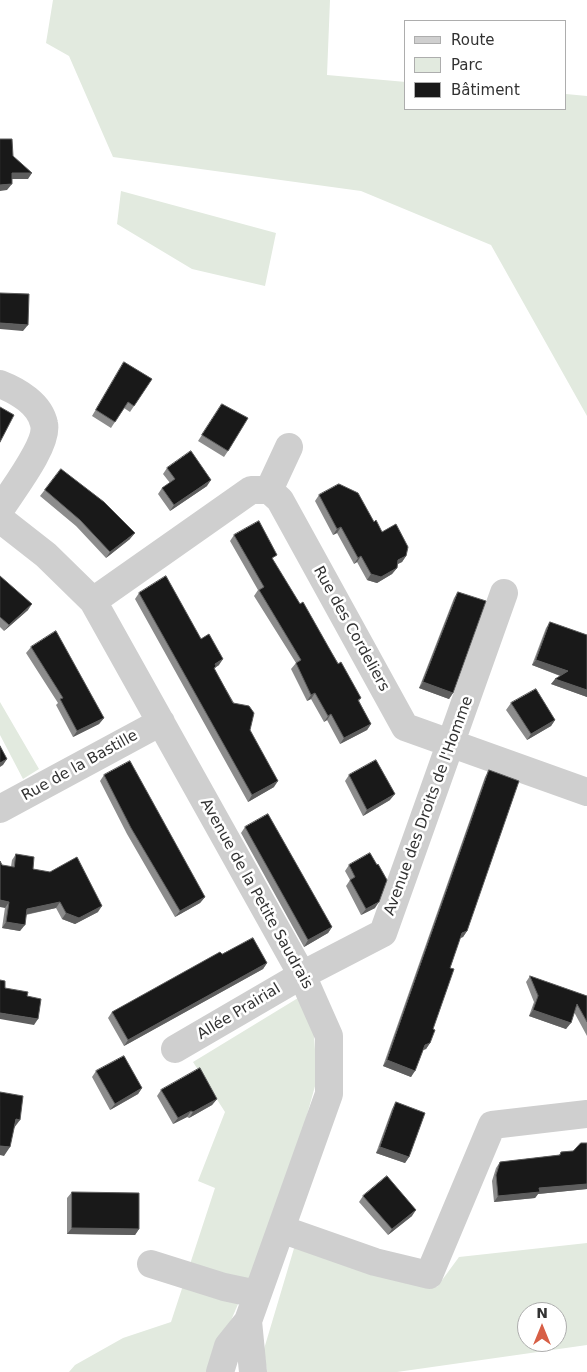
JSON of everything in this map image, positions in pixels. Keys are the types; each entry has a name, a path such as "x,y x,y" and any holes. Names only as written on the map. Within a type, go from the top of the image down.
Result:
{"street":[{"path":"0,384 24,396 37,409 45,425 41,444 0,510"},
{"path":"93,600 251,490 269,490 289,447"},
{"name":"Rue des Cordeliers","path":"269,490 284,509 405,727 587,792"},
{"name":"Avenue de la Petite Saudrais","path":"0,519 46,555 93,600 302,974 329,1036 329,1094 248,1321 228,1346 220,1372"},
{"name":"Avenue des Droits de l'Homme","path":"302,974 384,933 504,593"},
{"name":"Rue de la Bastille","path":"0,810 161,722"},
{"name":"Allée Prairial","path":"175,1049 302,974"},
{"path":"281,1229 375,1262 429,1274 492,1125 587,1114"},
{"path":"151,1264 224,1287 257,1294"},
{"name":"Avenue de la Petite Saudrais","path":"248,1321 253,1372"}],"green space":[{"path":"53,0 330,0 327,75 404,82 404,110 567,110 567,94 587,96 587,416 491,245 361,191 113,157 69,56 46,43"},
{"path":"121,191 276,233 265,286 192,269 117,224"},
{"path":"0,702 39,769 23,779 0,735"},
{"path":"298,998 314,1035 317,1079 305,1122 250,1276 209,1372 69,1372 75,1365 123,1338 171,1322 215,1188 198,1181 225,1112 193,1062"},
{"path":"587,1243 587,1345 567,1348 567,1302 517,1302 517,1352 538,1352 397,1372 267,1372 264,1349 295,1245 437,1287 459,1257"}],"building":[{"path":"0,139 12,139 13,156 32,173 12,173 12,184 0,185"},
{"path":"0,293 29,294 28,325 0,323"},
{"path":"124,362 152,379 134,406 128,402 115,422 96,410"},
{"path":"222,404 248,418 228,451 202,435"},
{"path":"0,407 14,415 0,442"},
{"path":"191,451 211,480 174,505 162,488 175,479 167,468"},
{"path":"61,469 104,502 135,533 110,552 80,520 45,490"},
{"path":"339,484 358,493 374,522 376,520 382,532 396,524 408,547 406,556 398,560 397,568 381,577 371,574 361,556 358,558 341,527 337,529 319,495"},
{"path":"259,521 277,555 272,558 300,604 303,602 338,664 341,662 361,698 358,700 371,724 344,738 331,714 328,716 315,693 311,695 296,663 301,660 259,590 264,587 234,535"},
{"path":"0,576 32,604 9,625 0,617"},
{"path":"166,576 201,639 209,634 223,659 215,664 214,668 233,703 249,706 254,713 250,730 278,781 252,795 139,593"},
{"path":"458,592 486,601 453,693 423,682"},
{"path":"550,622 587,635 587,690 555,679 568,671 536,660"},
{"path":"56,631 104,718 77,731 60,699 63,698 31,647"},
{"path":"536,689 555,720 531,734 511,703"},
{"path":"0,746 7,759 0,763"},
{"path":"376,760 395,794 367,810 349,775"},
{"path":"130,761 205,897 180,911 131,828 104,775"},
{"path":"489,770 519,781 467,931 462,933 450,968 454,969 433,1029 435,1030 430,1043 425,1045 415,1071 387,1060"},
{"path":"268,814 332,927 308,940 245,827"},
{"path":"370,853 387,880 379,902 366,909 350,880 355,877 349,865"},
{"path":"16,854 34,857 33,869 50,872 77,857 102,906 79,918 66,913 60,902 27,909 25,925 6,922 9,902 0,900 0,861 2,865 14,867"},
{"path":"253,938 267,963 128,1040 112,1012 220,952 222,954"},
{"path":"530,976 587,996 587,1022 577,1004 571,1023 533,1010 538,996"},
{"path":"0,980 5,981 5,988 28,992 27,996 41,999 38,1019 0,1013"},
{"path":"124,1056 142,1088 115,1104 96,1071"},
{"path":"200,1068 217,1099 178,1118 161,1090"},
{"path":"0,1092 23,1096 20,1120 16,1119 10,1147 0,1146"},
{"path":"396,1102 425,1113 409,1157 380,1147"},
{"path":"581,1143 587,1143 587,1184 539,1188 540,1192 498,1196 496,1175 500,1162 560,1155 561,1152 573,1151"},
{"path":"387,1176 416,1210 392,1229 363,1196"},
{"path":"72,1192 139,1193 139,1229 72,1228"}]}
